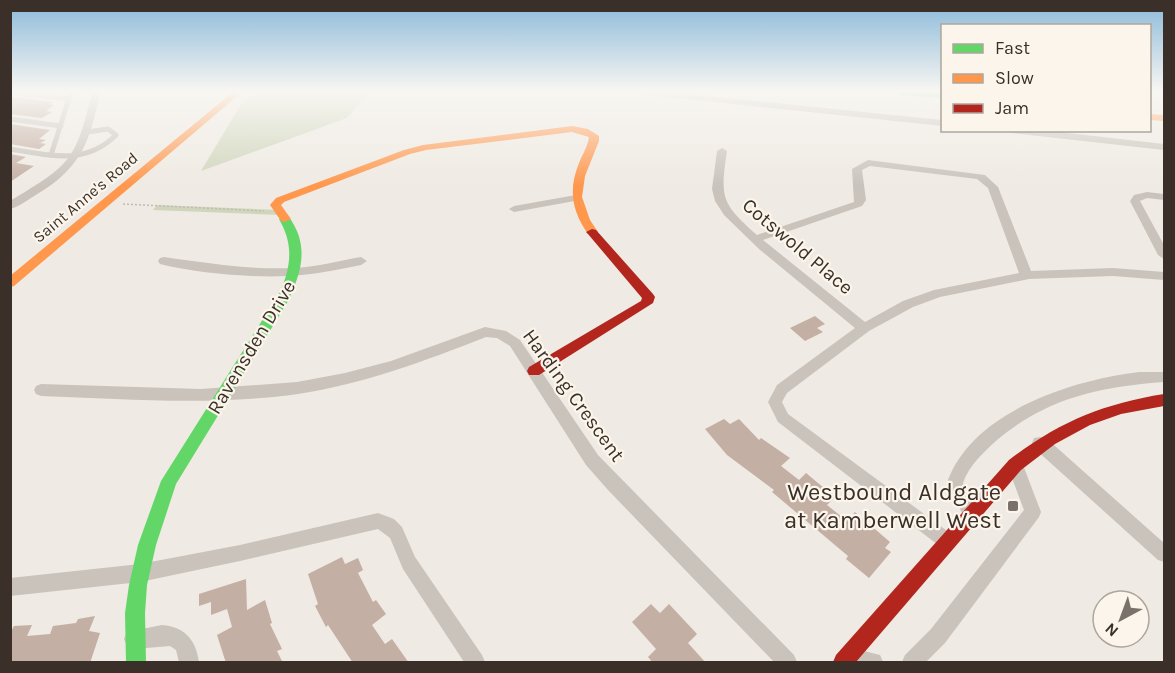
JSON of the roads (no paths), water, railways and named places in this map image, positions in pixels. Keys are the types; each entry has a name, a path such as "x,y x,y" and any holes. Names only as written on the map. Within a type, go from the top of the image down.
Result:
{"main road":[{"name":"Saint Anne's Road","path":"10,283 200,123"},
{"name":"Ravensden Drive","path":"136,663 135,613 140,573 169,481 281,303 295,272 298,244 295,232 275,205 280,200 407,152 448,142 581,129 594,136 594,141 579,173 576,198"},
{"path":"534,371 647,303 649,297 598,239 585,221 576,198"},
{"path":"846,660 971,514 1015,465 1040,443 1068,425 1094,415 1120,406 1164,400"}],"street":[{"path":"10,206 16,198 55,178 75,158 89,123"},
{"path":"1029,132 1164,147"},
{"name":"Cotswold Place","path":"723,151 717,182 720,202 756,239 864,328"},
{"path":"756,239 858,204 861,200 857,169 862,164 972,175 988,182 993,187 1026,275"},
{"path":"1164,197 1147,195 1138,197 1135,201 1164,255"},
{"path":"514,209 576,198"},
{"path":"164,261 223,271 295,272 361,261"},
{"path":"948,542 783,418 775,402 782,389 864,328 908,304 938,293 1026,275 1113,272 1164,276"},
{"name":"Harding Crescent","path":"41,390 192,395 273,390 326,382 413,359 485,332 494,331 515,343 592,460 614,485 681,551 787,663"},
{"path":"971,514 956,483 958,471 965,460 1003,425 1042,402 1083,388 1140,377 1164,377"},
{"path":"1040,443 1164,554"},
{"path":"912,663 938,636 1033,512 1015,465"},
{"path":"10,587 140,573 250,551 378,521 388,525 396,533 409,563 475,663"},
{"path":"134,639 167,634 179,640 189,654 189,663"},
{"path":"846,660 873,663"}],"lane":[{"path":"42,123 61,126 51,155"},
{"path":"10,149 75,158 110,143 117,135 108,129 87,132"}],"place":[{"name":"Westbound Aldgate at Kamberwell West","path":"1013,506"}]}
